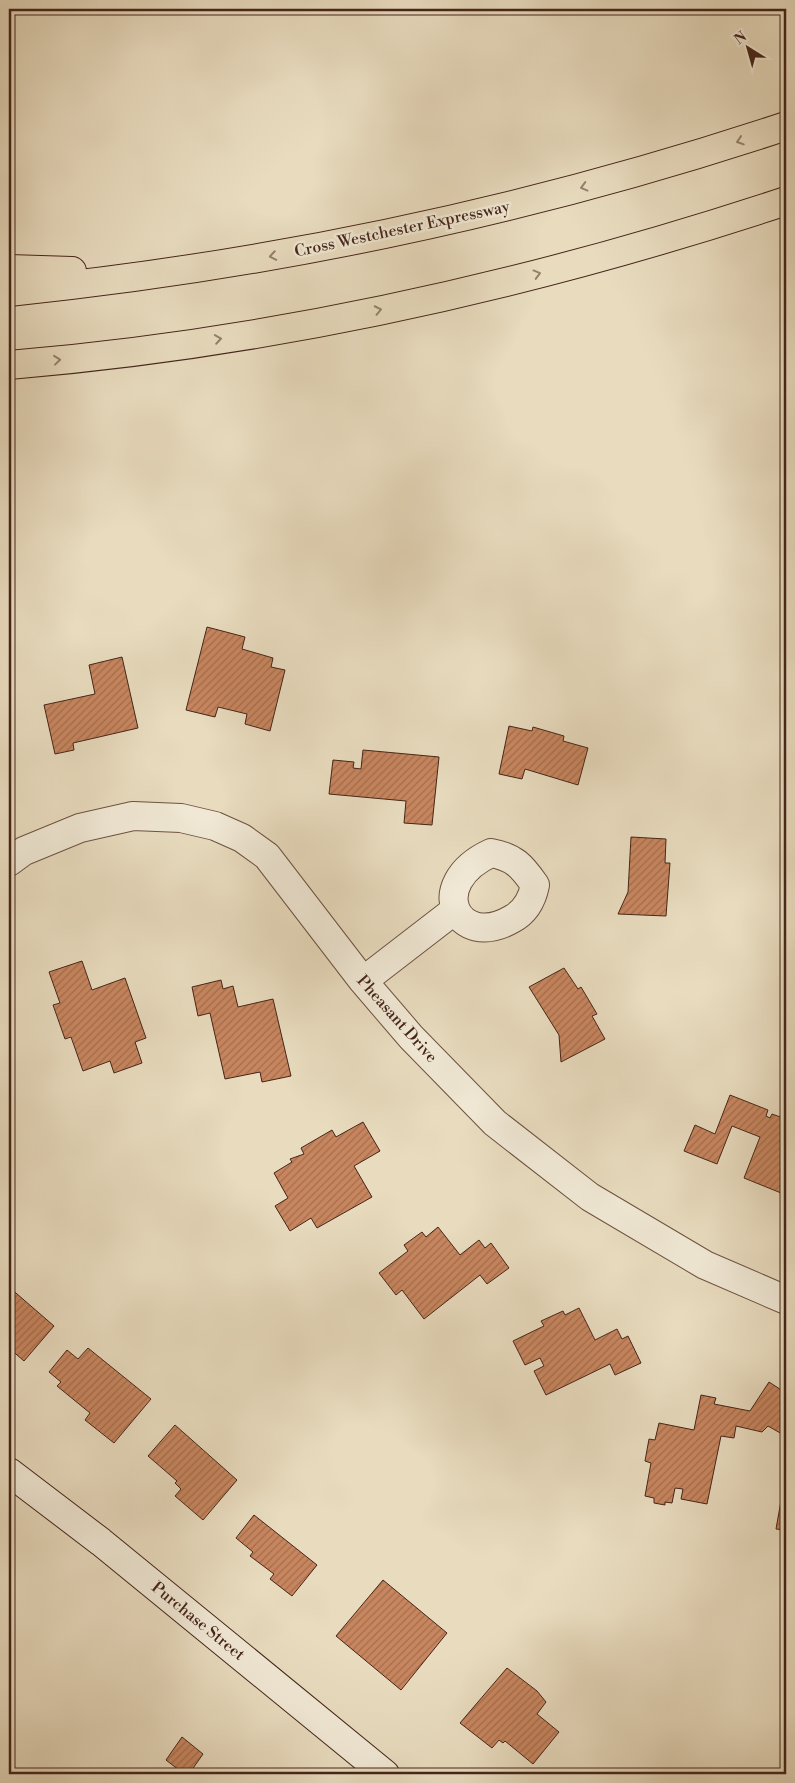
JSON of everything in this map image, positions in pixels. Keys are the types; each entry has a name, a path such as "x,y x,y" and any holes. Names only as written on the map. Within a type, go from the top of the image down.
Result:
{"highway":[{"name":"Cross Westchester Expressway","path":"9,292 159,274 352,242 498,210 667,164 786,126"},
{"path":"9,365 213,340 414,302 615,254 786,201"},
{"path":"9,269 159,274"}],"street":[{"name":"Pheasant Drive","path":"9,862 24,851 80,828 133,816 181,818 215,826 242,838 266,856 363,981 411,1037 495,1122 590,1197 705,1265 786,1300"},
{"path":"363,981 455,910"},
{"name":"Purchase Street","path":"9,1472 108,1548 385,1774"}],"building":[{"path":"207,627 245,637 242,649 273,658 271,667 285,670 270,731 245,724 247,714 218,707 215,717 186,710"},
{"path":"122,657 138,728 73,743 74,750 55,754 44,705 95,694 89,665"},
{"path":"509,726 532,731 533,727 564,736 563,741 588,748 578,785 525,769 522,779 499,774"},
{"path":"363,750 439,757 432,825 404,823 406,801 329,794 333,760 354,762 353,768 361,769"},
{"path":"631,837 666,839 665,863 670,863 666,916 618,914 628,892"},
{"path":"82,961 92,990 125,978 146,1038 135,1042 142,1063 114,1073 110,1061 83,1071 71,1037 65,1039 53,1005 60,1003 49,972"},
{"path":"564,968 578,989 581,987 597,1014 592,1016 605,1039 561,1062 559,1035 529,987"},
{"path":"221,980 223,989 233,986 238,1007 273,999 291,1076 262,1082 260,1072 225,1079 210,1013 198,1016 192,987"},
{"path":"730,1095 768,1110 766,1116 770,1118 772,1114 786,1119 786,1195 744,1178 760,1137 732,1126 717,1164 684,1151 695,1125 715,1134"},
{"path":"363,1122 380,1151 354,1166 372,1197 317,1228 311,1218 290,1231 275,1206 288,1198 274,1173 292,1162 290,1159 304,1154 301,1148 332,1130 336,1137"},
{"path":"438,1227 460,1255 479,1240 485,1248 491,1243 509,1268 487,1284 480,1275 424,1319 402,1290 396,1295 379,1273 408,1251 404,1245 422,1232 426,1237"},
{"path":"9,1287 54,1326 24,1361 9,1348"},
{"path":"579,1308 595,1340 617,1329 622,1339 628,1336 641,1363 615,1375 610,1364 546,1395 534,1371 544,1366 540,1358 525,1365 513,1341 544,1326 541,1321 563,1311 565,1315"},
{"path":"88,1348 151,1399 114,1443 85,1420 90,1413 57,1386 61,1382 49,1372 67,1350 78,1359"},
{"path":"769,1382 786,1393 786,1427 782,1434 768,1426 762,1432 736,1426 734,1438 721,1436 707,1504 681,1499 683,1489 675,1488 672,1503 665,1502 665,1505 654,1503 654,1498 645,1496 651,1463 645,1461 649,1439 655,1440 659,1423 694,1430 701,1395 716,1398 714,1404 750,1411"},
{"path":"175,1425 237,1480 203,1520 175,1496 181,1489 175,1483 177,1481 148,1456"},
{"path":"781,1501 786,1502 786,1530 776,1529"},
{"path":"254,1515 317,1565 292,1596 270,1579 274,1574 250,1556 253,1552 236,1538"},
{"path":"383,1580 447,1633 401,1690 336,1636"},
{"path":"507,1668 537,1691 546,1702 537,1714 559,1732 533,1764 505,1741 503,1743 499,1740 492,1748 460,1723"},
{"path":"182,1737 203,1754 189,1774 184,1774 166,1760"}]}
